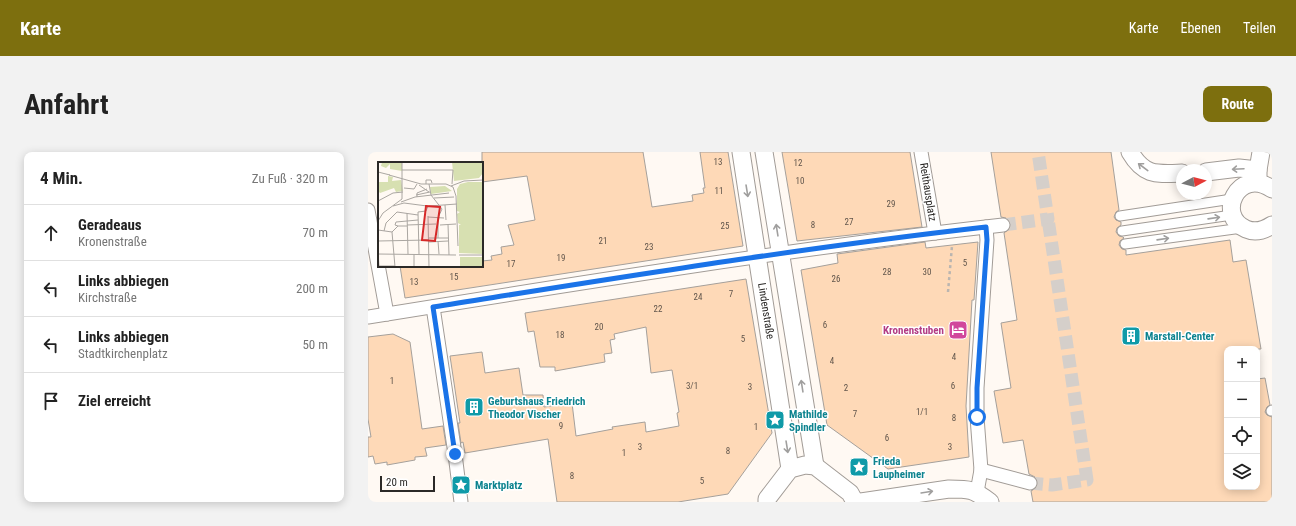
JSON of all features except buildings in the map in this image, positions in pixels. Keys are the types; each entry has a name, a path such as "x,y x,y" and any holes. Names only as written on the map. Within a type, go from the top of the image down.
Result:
{"street":[{"name":"Lindenstraße","path":"741,152 790,470"},
{"path":"764,152 815,466"},
{"name":"Reithausplatz","path":"921,152 935,233"},
{"path":"1130,152 1136,162 1148,172 1162,174 1176,173"},
{"path":"1261,152 1263,180"},
{"path":"1212,171 1239,168 1263,180"},
{"path":"1263,180 1242,186 1236,191 1236,214 1250,231 1258,232 1266,230 1272,225"},
{"path":"368,210 378,265"},
{"path":"368,317 781,253 1003,225"},
{"path":"980,499 981,470 977,417 977,388 987,240 986,227"},
{"path":"378,267 387,314"},
{"path":"433,307 461,502"},
{"path":"767,502 767,499 790,470 805,466 815,466 850,493 855,502"},
{"path":"981,470 1030,483"},
{"path":"861,502 949,489 964,489 980,499"}],"lane":[{"path":"1120,216 1236,214"},
{"path":"1122,231 1236,214"},
{"path":"1125,244 1236,214"}],"path":[{"path":"948,292 952,244 951,231"}],"tunnel":[{"path":"1003,225 1048,219 1038,152"},
{"path":"1030,483 1052,485 1087,480 1048,219"}],"place":[{"name":"Kronenstuben","path":"958,330"},
{"name":"Marstall-Center","path":"1131,336"},
{"name":"Geburtshaus Friedrich Theodor Vischer","path":"474,407"},
{"name":"Mathilde Spindler","path":"775,420"},
{"name":"Frieda Laupheimer","path":"859,467"},
{"name":"Marktplatz","path":"461,485"}],"route":[{"path":"455,454 433,307 748,258 986,227 987,240 977,388 977,417"}]}
